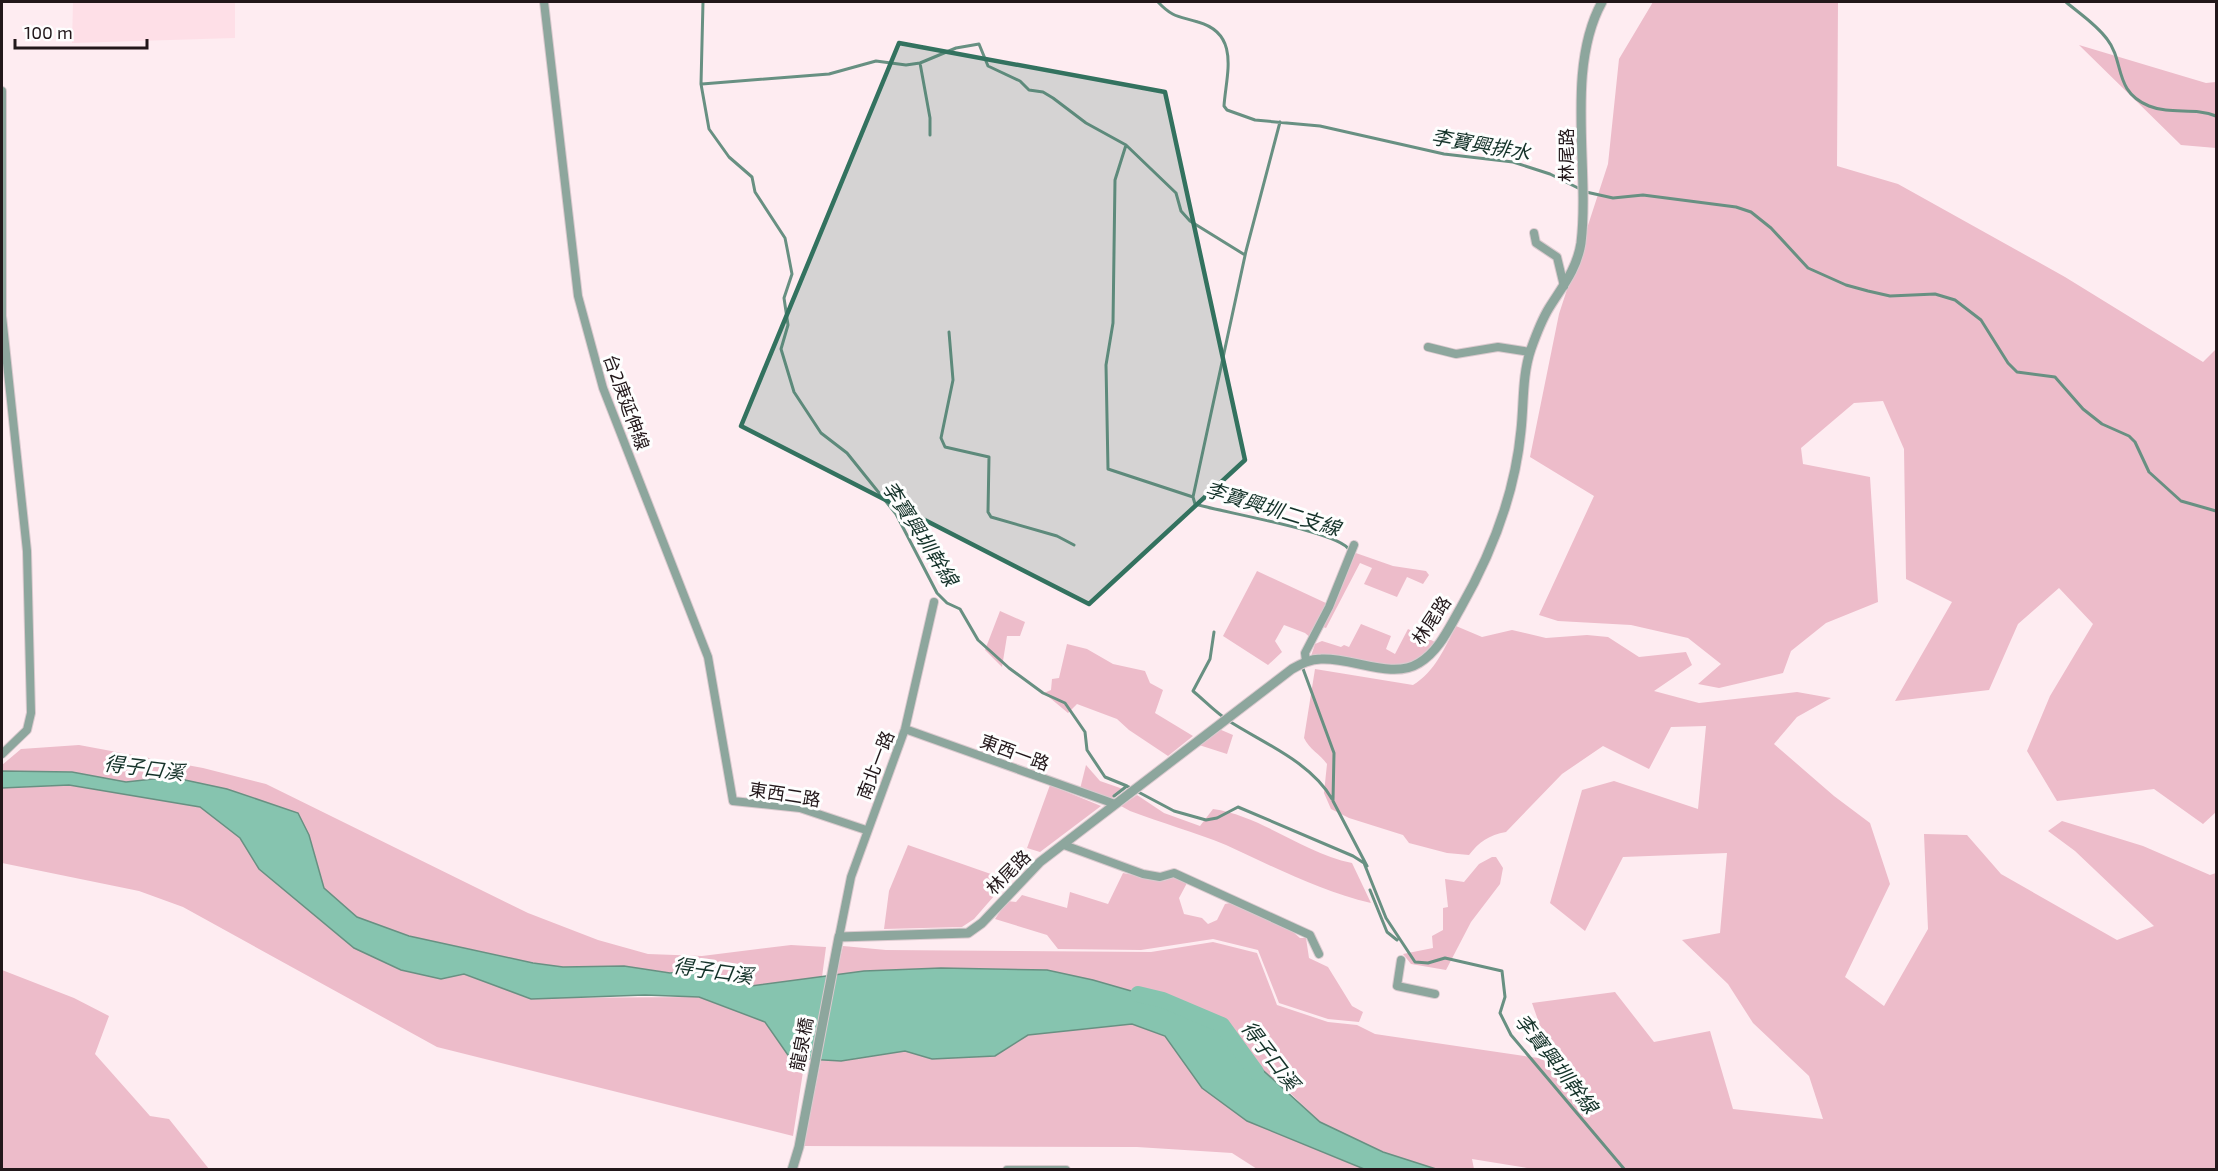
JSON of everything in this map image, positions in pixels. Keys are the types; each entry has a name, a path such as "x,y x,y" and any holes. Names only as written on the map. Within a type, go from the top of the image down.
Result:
{"street":[{"name":"台2庚延伸線","path":"544,2 578,296 603,388 708,657 733,801"},
{"name":"林尾路","path":"838,942 969,933 982,923 1040,862 1265,688 1306,661 1322,658 1401,669 1419,663 1436,649 1494,543 1508,499 1521,431 1523,387 1530,352 1541,322 1564,286 1580,247 1583,223 1581,136 1586,47 1602,2"},
{"path":"2,91 2,316 27,551 31,713 27,730 2,754"},
{"path":"1534,233 1536,243 1557,257 1564,286"},
{"path":"1428,347 1456,354 1498,347 1530,352"},
{"path":"1306,661 1305,653 1325,616 1354,545"},
{"name":"南北一路","path":"838,942 851,877 866,830 905,729 934,602"},
{"name":"東西一路","path":"905,729 1115,804"},
{"name":"東西二路","path":"733,801 800,808 866,830"},
{"path":"1064,845 1143,874 1160,877 1174,873 1310,935 1319,954"},
{"name":"龍泉橋","path":"792,1170 799,1147 838,942"},
{"path":"1401,960 1397,986 1435,994"},
{"path":"1007,1170 1066,1170"}],"highlighted area":[{"path":"899,43 1165,92 1245,460 1089,604 741,426"}],"shaded area":[{"path":"73,2 235,2 235,38 72,43"},
{"path":"1653,2 1838,2 1837,166 1898,184 2065,277 2203,362 2216,349 2216,812 2203,824 2154,789 2057,801 2027,751 2050,696 2093,624 2059,588 2018,624 1989,690 1895,701 1952,602 1906,579 1904,449 1883,401 1854,403 1801,448 1803,464 1870,477 1878,602 1826,623 1791,651 1783,673 1719,688 1698,684 1721,664 1688,638 1631,625 1558,621 1539,615 1594,496 1530,457 1559,314 1608,164 1619,59"},
{"path":"2079,45 2206,83 2216,82 2216,148 2181,145"},
{"path":"1353,552 1393,566 1426,571 1429,575 1423,584 1407,577 1397,597 1364,584 1372,568 1360,563 1326,628 1323,627"},
{"path":"1257,571 1328,604 1312,639 1305,633 1284,625 1275,641 1282,652 1268,665 1223,636"},
{"path":"1000,611 1025,622 1020,636 1007,636 1002,667 985,650"},
{"path":"1361,624 1391,636 1386,649 1395,654 1408,629 1435,642 1416,662 1400,667 1311,656 1315,644 1322,641 1349,647"},
{"path":"1456,626 1482,637 1512,630 1546,638 1587,635 1608,637 1639,657 1686,652 1692,665 1654,691 1699,703 1797,692 1831,698 1797,717 1774,744 1834,796 1870,823 1890,884 1845,977 1884,1006 1928,929 1924,834 1967,835 2001,874 2117,940 2154,926 2075,851 2048,831 2062,821 2143,846 2210,875 2216,873 2216,1169 1539,1170 1472,1159 1474,1169 1432,1169 1383,1152 1320,1122 1284,1087 1166,1001 1047,970 941,968 864,971 836,975 843,946 886,950 1151,952 1213,942 1257,953 1277,1005 1328,1022 1357,1025 1375,1034 1552,1060 1532,1003 1615,992 1654,1042 1710,1031 1733,1109 1823,1119 1809,1076 1753,1023 1728,984 1682,940 1720,933 1727,853 1623,857 1585,931 1550,903 1582,790 1614,781 1698,809 1706,726 1671,727 1649,769 1603,746 1562,774 1506,832 1485,840 1469,855 1447,853 1409,843 1403,835 1349,818 1331,809 1324,793 1327,764 1304,738 1315,669 1413,685 1421,680 1433,666"},
{"path":"1067,644 1087,649 1113,664 1145,671 1150,683 1163,690 1155,713 1193,736 1168,756 1129,730 1117,719 1077,704 1068,713 1044,693 1051,690 1052,679 1059,678"},
{"path":"1219,729 1233,735 1227,754 1199,745"},
{"path":"79,745 203,768 266,784 528,913 598,940 648,954 702,956 791,945 826,947 822,977 750,986 696,970 670,973 624,966 563,967 533,963 409,936 357,917 324,888 309,835 297,813 227,789 171,777 126,782 72,772 2,771 2,765 21,749"},
{"path":"1086,765 1100,781 1123,789 1109,801 1080,789"},
{"path":"2,771 72,772 126,782 171,777 227,789 298,813 309,835 324,888 357,917 409,936 533,963 563,967 624,966 670,973 696,970 751,986 864,971 941,968 1047,970 1093,980 1166,1001 1211,1023 1320,1122 1383,1152 1436,1169 1364,1169 1247,1121 1202,1088 1165,1036 1132,1024 1028,1035 995,1056 932,1059 905,1051 841,1061 790,1058 765,1022 699,997 645,995 531,999 464,974 441,979 401,970 354,948 259,869 240,838 200,807 69,785 2,788"},
{"path":"69,785 200,807 240,838 259,869 354,948 441,979 464,974 528,998 699,997 765,1022 790,1058 805,1059 793,1136 437,1047 183,907 139,891 2,863 2,788"},
{"path":"1050,785 1101,806 1040,852 1027,848"},
{"path":"1137,795 1164,813 1200,826 1213,809 1231,813 1316,851 1352,863 1371,903 1315,885 1226,845 1121,806"},
{"path":"908,845 1008,880 974,919 962,927 884,929 889,891"},
{"path":"1496,857 1503,868 1500,884 1471,922 1446,970 1411,964 1403,954 1433,948 1432,936 1443,930 1443,908 1448,907 1445,879 1464,882 1479,864"},
{"path":"1123,873 1164,881 1174,876 1187,883 1179,898 1184,914 1202,918 1208,924 1217,920 1225,904 1230,903 1292,931 1300,938 1306,938 1309,958 1328,967 1352,1006 1363,1012 1359,1022 1328,1019 1279,1003 1258,950 1213,939 1141,950 1058,949 1047,935 995,919 1007,901 1016,902 1022,895 1067,908 1070,892 1108,904"},
{"path":"2,970 74,998 109,1016 95,1054 150,1116 169,1119 209,1169 2,1169"},
{"path":"1132,1024 1165,1036 1202,1088 1247,1121 1364,1169 1257,1169 1232,1153 1137,1147 803,1146 821,1060 841,1061 905,1051 932,1059 995,1056 1028,1035"}],"waterway":[{"name":"李寶興圳幹線","path":"703,2 701,84 709,129 729,157 752,177 755,192 785,238 792,274 784,298 788,325 781,349 794,392 821,433 847,453 896,514 937,593 947,603 960,609 978,640 1009,668 1043,693 1065,703 1085,732 1087,750 1105,777 1174,811 1206,820 1217,818 1238,807 1353,856 1364,863 1386,918 1415,962 1428,963 1445,958 1502,971 1505,997 1500,1013 1511,1035 1625,1170"},
{"name":"李寶興排水","path":"1158,2 1172,14 1212,28 1220,36 1226,46 1228,57 1224,106 1227,110 1255,120 1320,126 1444,154 1513,162 1550,174 1580,189"},
{"path":"2066,2 2107,39 2125,84 2138,100 2157,109 2200,112 2216,116"},
{"path":"702,84 829,74 876,61 906,65 920,63 956,48 979,44 988,66 1020,81 1029,90 1043,92 1086,123 1126,145 1115,180 1113,323 1106,365 1108,469 1193,497"},
{"path":"920,63 930,118 930,135"},
{"name":"李寶興圳二支線","path":"1280,122 1246,251 1193,497 1195,504 1325,536 1341,543 1349,550"},
{"path":"1126,145 1176,193 1181,211 1190,221 1245,255"},
{"name":"李寶興排水","path":"1586,192 1613,198 1643,195 1736,207 1751,212 1771,228 1808,268 1846,285 1890,296 1935,294 1955,300 1981,320 2008,363 2017,372 2055,377 2083,409 2102,424 2129,436 2135,442 2149,472 2181,501 2216,511"},
{"path":"949,332 953,380 941,438 945,447 989,457 988,512 991,517 1057,536 1074,545"},
{"path":"1214,632 1210,659 1193,691 1224,718 1285,754 1312,774 1332,799"},
{"name":"李寶興圳二支線","path":"1302,666 1334,753 1333,801 1367,866"},
{"path":"1114,796 1127,786"},
{"path":"1370,890 1387,932 1397,940"},
{"name":"得子口溪","path":"1138,994 1163,1000 1222,1025 1256,1072"}]}
